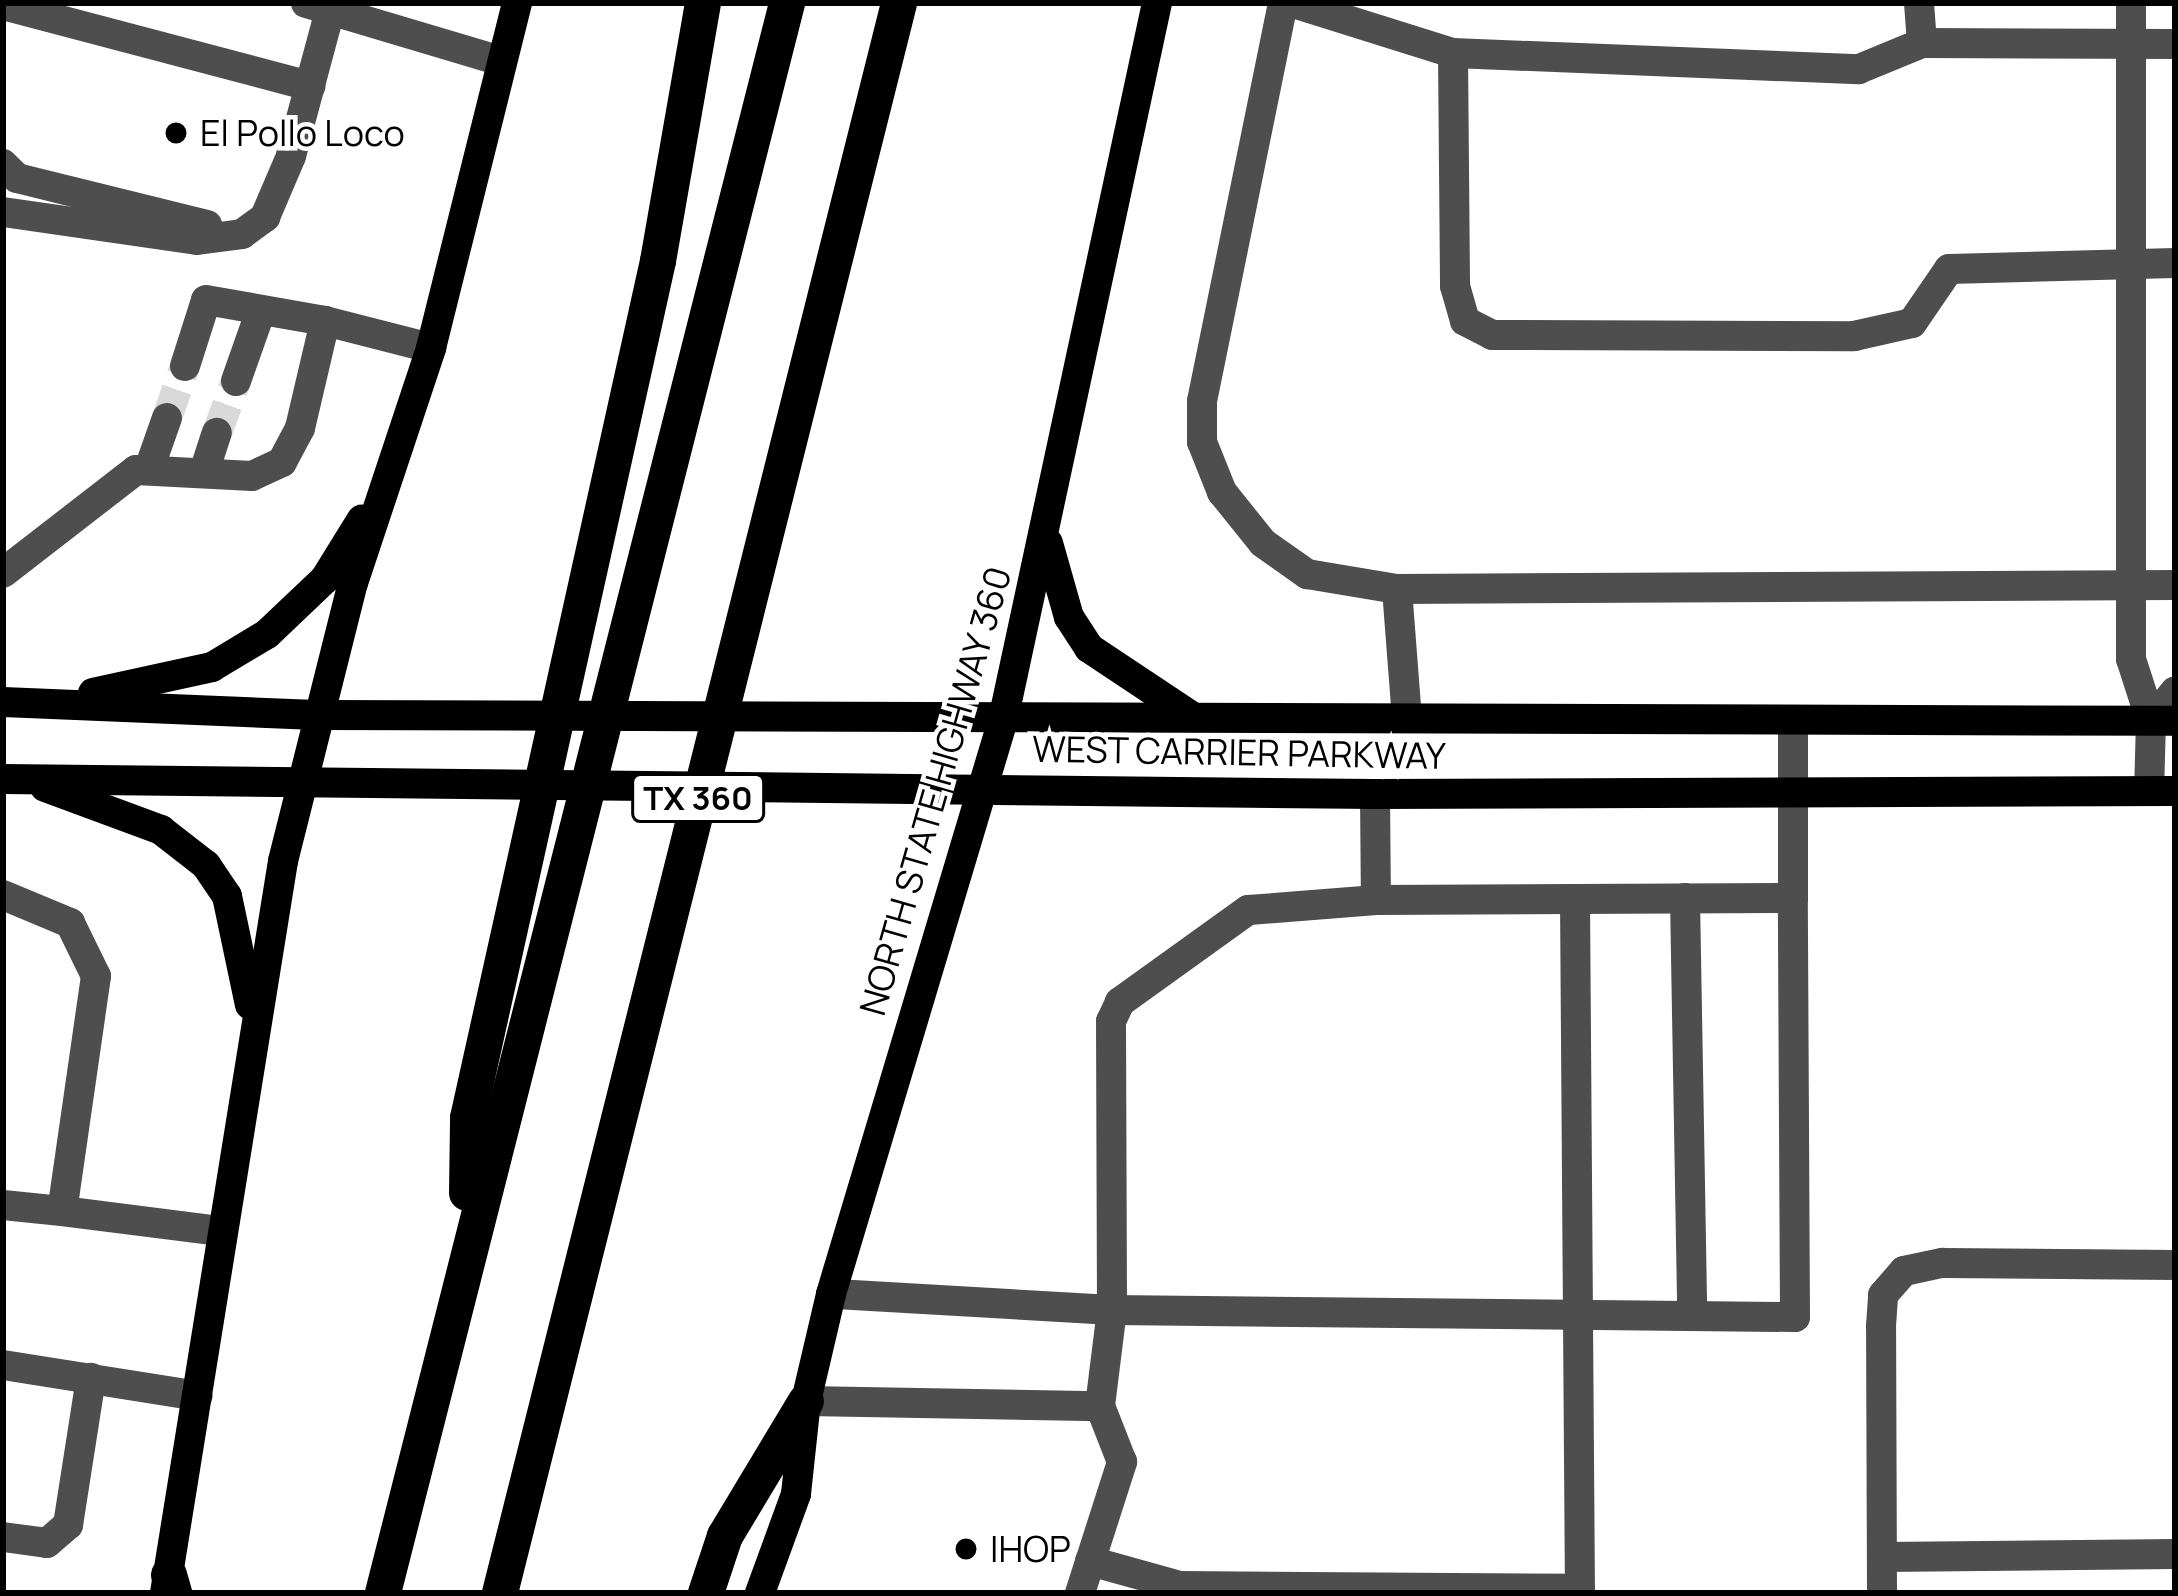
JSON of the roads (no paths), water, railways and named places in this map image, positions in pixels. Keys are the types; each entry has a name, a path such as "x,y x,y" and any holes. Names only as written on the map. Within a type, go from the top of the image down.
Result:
{"highway":[{"path":"466,1254 468,1118 658,261 704,3"},
{"name":"TX 360","path":"383,1593 787,3"},
{"name":"TX 360","path":"500,1593 899,3"},
{"path":"706,1593 725,1536 806,1401"}],"main road":[{"path":"169,1587 254,1030 316,715 400,458 518,3"},
{"name":"NORTH STATE HIGHWAY 360","path":"760,1593 796,1494 806,1401 831,1294 977,788 1003,720 1047,539 1157,3"},
{"path":"14,703 154,683 212,667 257,640 325,579 400,458"},
{"path":"1047,539 1070,617 1089,649 1198,720"},
{"name":"WEST CARRIER PARKWAY","path":"14,703 316,715 2163,721"},
{"path":"13,779 161,830 206,865 227,896 254,1030"},
{"name":"WEST CARRIER PARKWAY","path":"13,779 875,784 1375,794 2162,790"}],"lane":[{"path":"1283,3 1202,401 1202,442 1222,492 1263,543 1306,574 1397,589 2175,585"},
{"path":"1293,3 1453,52 1859,69 1922,43 2175,44"},
{"path":"1919,3 1922,43"},
{"path":"2131,3 2131,658 2163,721"},
{"path":"3,5 310,86"},
{"path":"254,225 310,86 323,5 501,62"},
{"path":"1453,52 1455,286 1465,321 1492,335 1854,336 1912,323 1948,269 2175,263"},
{"path":"3,164 17,178 254,225"},
{"path":"3,212 197,240 254,225"},
{"path":"185,366 206,300 325,321 431,348"},
{"path":"236,380 261,310"},
{"path":"3,574 136,470 205,469 252,476 282,462 300,428 325,321"},
{"path":"149,470 167,418"},
{"path":"205,469 218,433"},
{"path":"1397,589 1407,718"},
{"path":"2162,790 2163,721 2175,691"},
{"path":"831,1294 1112,1310 1795,1317 1793,720"},
{"path":"1375,794 1376,900"},
{"path":"3,895 70,923 96,976 62,1210"},
{"path":"1685,898 1691,1316"},
{"path":"1080,1593 1122,1462 1100,1406 1112,1310 1111,1022 1120,1002 1248,910 1376,900 1793,898"},
{"path":"1090,1561 1180,1586 1580,1591 1575,899"},
{"path":"3,1204 221,1232"},
{"path":"1882,1593 1883,1295 1904,1271 1943,1263 2175,1265"},
{"path":"3,1365 198,1396"},
{"path":"3,1537 47,1543 68,1525 91,1378"},
{"path":"806,1401 1100,1406"},
{"path":"1882,1557 2175,1554"}],"tunnel":[{"path":"167,418 185,366"},
{"path":"217,433 236,381"}],"place":[{"name":"El Pollo Loco","path":"176,133"},
{"name":"IHOP","path":"966,1549"}]}
